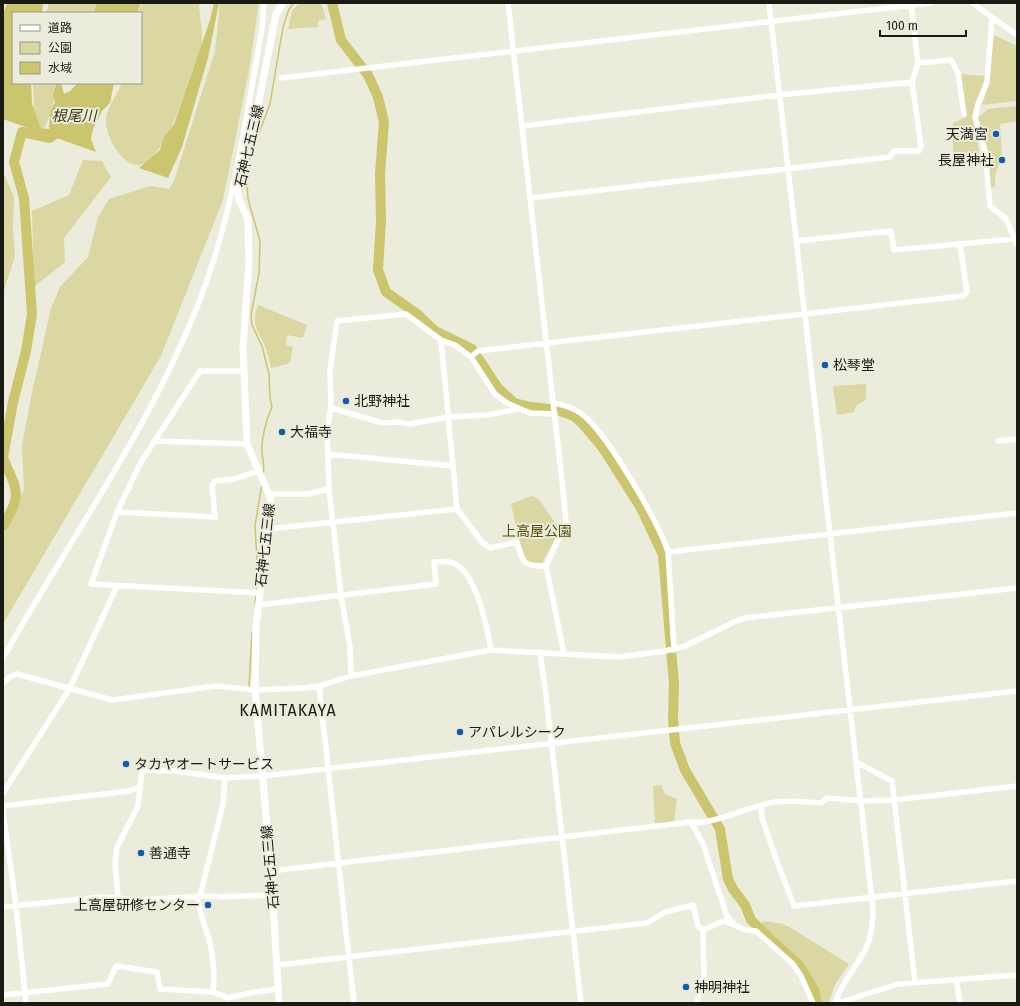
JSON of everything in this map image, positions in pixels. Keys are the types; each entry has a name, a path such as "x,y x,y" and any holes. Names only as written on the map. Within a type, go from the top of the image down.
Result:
{"main road":[{"name":"石神七五三線","path":"279,1003 278,966 271,871 255,690 255,642 258,604 268,528 270,494 258,471 248,444 243,371 246,290 249,262 248,219 239,200 237,188 256,121 276,14 283,3"}],"street":[{"path":"3,658 134,438 172,364 201,296 232,194 262,28 264,3"},
{"path":"508,3 554,403 566,522 546,566 564,653"},
{"path":"769,3 837,607 872,897 873,921 868,945 842,986 835,1003"},
{"path":"281,78 771,23 931,3"},
{"path":"972,3 1017,35"},
{"path":"531,198 890,157 894,151 918,151 921,146 912,82 918,63 911,6"},
{"path":"992,18 987,82 978,104 975,117 985,151 990,206 1006,219 1017,245"},
{"path":"918,63 951,60 958,73 964,114"},
{"path":"522,126 779,95 912,82"},
{"path":"796,241 891,231 894,250 1014,239"},
{"path":"472,356 478,351 963,296 967,292 960,245"},
{"path":"351,676 350,647 341,595 329,489 327,429 331,408 330,370 337,321 406,314 441,340 455,345 472,356 495,394 518,409 530,413 555,414"},
{"path":"441,340 457,509 482,542 490,548 517,542 522,560 527,564 546,566"},
{"path":"243,371 200,371 141,462 117,512 90,584 260,593"},
{"path":"554,403 568,406 582,414 594,425 632,483 664,540 668,552 674,650"},
{"path":"331,408 383,423 396,422 410,424 448,417 487,415 518,409"},
{"path":"998,441 1017,439"},
{"path":"154,441 248,444"},
{"path":"328,454 453,466"},
{"path":"117,512 215,517 212,485 215,481 234,479 258,471"},
{"path":"270,494 308,494 329,489"},
{"path":"268,528 457,509"},
{"path":"668,552 1017,513"},
{"path":"258,604 436,584 434,562 448,561 456,564 462,570 483,608 491,650"},
{"path":"3,793 70,688 117,586"},
{"path":"3,683 11,676 18,674 112,700 216,686 255,690 319,686 351,676 491,650 619,657 674,650 745,618 1017,588"},
{"path":"540,652 563,836 581,1003"},
{"path":"319,686 354,1003"},
{"path":"118,898 115,863 117,847 138,806 142,770 176,771 225,778 262,776 677,728 1017,691"},
{"path":"856,762 892,781 915,982"},
{"path":"213,992 213,966 209,939 204,928 199,896 223,804 225,778"},
{"path":"271,871 711,820 774,802 821,803 827,798 860,801 894,800 1017,786"},
{"path":"3,806 123,792 140,787"},
{"path":"761,806 762,818 794,906 1017,881"},
{"path":"3,811 16,906 26,1003"},
{"path":"691,822 703,844 727,916 735,925"},
{"path":"3,907 102,897 142,900 199,896 219,897 272,895"},
{"path":"278,966 647,923 665,912 693,904 698,926 703,930"},
{"path":"703,930 724,921 746,930 756,931 793,964 801,976 813,1003"},
{"path":"698,1003 704,976 703,930"},
{"path":"3,995 36,990 108,984 116,966 157,972 160,989 213,992 228,1001 255,992 279,990"},
{"path":"838,1003 898,984 1017,975"},
{"path":"956,979 960,1003"}],"green space":[{"path":"49,3 97,3 92,12 46,12"},
{"path":"142,3 199,3 202,37 200,52 169,132 154,155 146,162 138,165 124,159 118,152 106,126 106,119 108,110 122,84 142,84 142,12 138,12"},
{"path":"220,3 259,3 248,76 223,200 161,356 3,624 3,535 24,490 22,445 51,308 60,287 88,257 98,217 109,199 151,186 169,189 174,181 215,51"},
{"path":"299,3 321,3 326,19 318,21 318,27 288,29 292,11"},
{"path":"994,35 1017,46 1017,101 982,105 989,84"},
{"path":"961,74 985,76 985,82 973,114 980,159 971,162 953,163 953,123 966,117"},
{"path":"33,84 55,84 53,108 45,127 41,128 34,109"},
{"path":"1017,106 1017,121 1000,124 1002,156 995,176 995,187 991,188 978,118 988,109"},
{"path":"83,160 102,161 111,177 64,238 65,262 34,287 32,211 69,195"},
{"path":"3,172 14,197 13,228 15,256 3,294"},
{"path":"258,305 307,325 303,338 287,335 286,345 293,347 290,363 271,368 266,349 255,322"},
{"path":"866,384 866,399 856,406 854,412 837,415 833,386"},
{"name":"上高屋公園","path":"531,496 538,498 560,530 542,563 531,564 523,557 511,504"},
{"path":"661,785 665,794 677,799 674,822 655,824 653,786"},
{"path":"765,921 783,924 791,928 849,964 836,983 828,1003 822,1003 816,988 797,960 771,938 762,926 762,922"}],"water":[{"path":"7,3 43,3 42,12 12,12 12,84 31,84 32,104 41,128 49,129 50,112 55,102 53,96 56,84 61,84 64,94 70,91 77,84 114,84 110,103 102,111 93,129 91,139 96,152 3,119 3,15"},
{"path":"97,3 141,3 137,12 93,12"},
{"path":"214,3 219,3 208,58 182,147 168,178 139,168 160,150 164,137 174,124 210,20"}],"waterway":[{"path":"263,475 264,467 262,442 272,407 269,374 262,346 252,325 251,315 259,273 260,241 248,199 246,167 270,104 283,27 289,9 294,3"},
{"path":"332,3 341,40 368,75 378,97 384,122 380,174 381,221 378,270 386,292 416,313 435,331 472,349 498,388 514,403 531,407 558,410 574,416 582,423 603,448 641,508 663,555 674,684 673,719 675,743 685,770 720,829 728,879 733,889 745,905 751,920 799,965 814,990 817,1003"},
{"name":"根尾川","path":"3,457 13,402 26,351 32,314 24,198 14,162 22,132 50,138 61,129"},
{"name":"根尾川","path":"3,458 12,478 16,492 13,506 3,526"},
{"path":"257,592 258,576 255,526 262,484"},
{"path":"255,604 256,595"},
{"path":"249,687 252,633"}],"place":[{"name":"天満宮","path":"996,134"},
{"name":"長屋神社","path":"1002,160"},
{"name":"松琴堂","path":"825,365"},
{"name":"北野神社","path":"346,401"},
{"name":"大福寺","path":"282,432"},
{"name":"アパレルシーク","path":"460,732"},
{"name":"タカヤオートサービス","path":"126,764"},
{"name":"善通寺","path":"141,853"},
{"name":"上高屋研修センター","path":"208,905"},
{"name":"神明神社","path":"686,987"}],"district":[{"name":"KAMITAKAYA","path":"288,710"}]}
